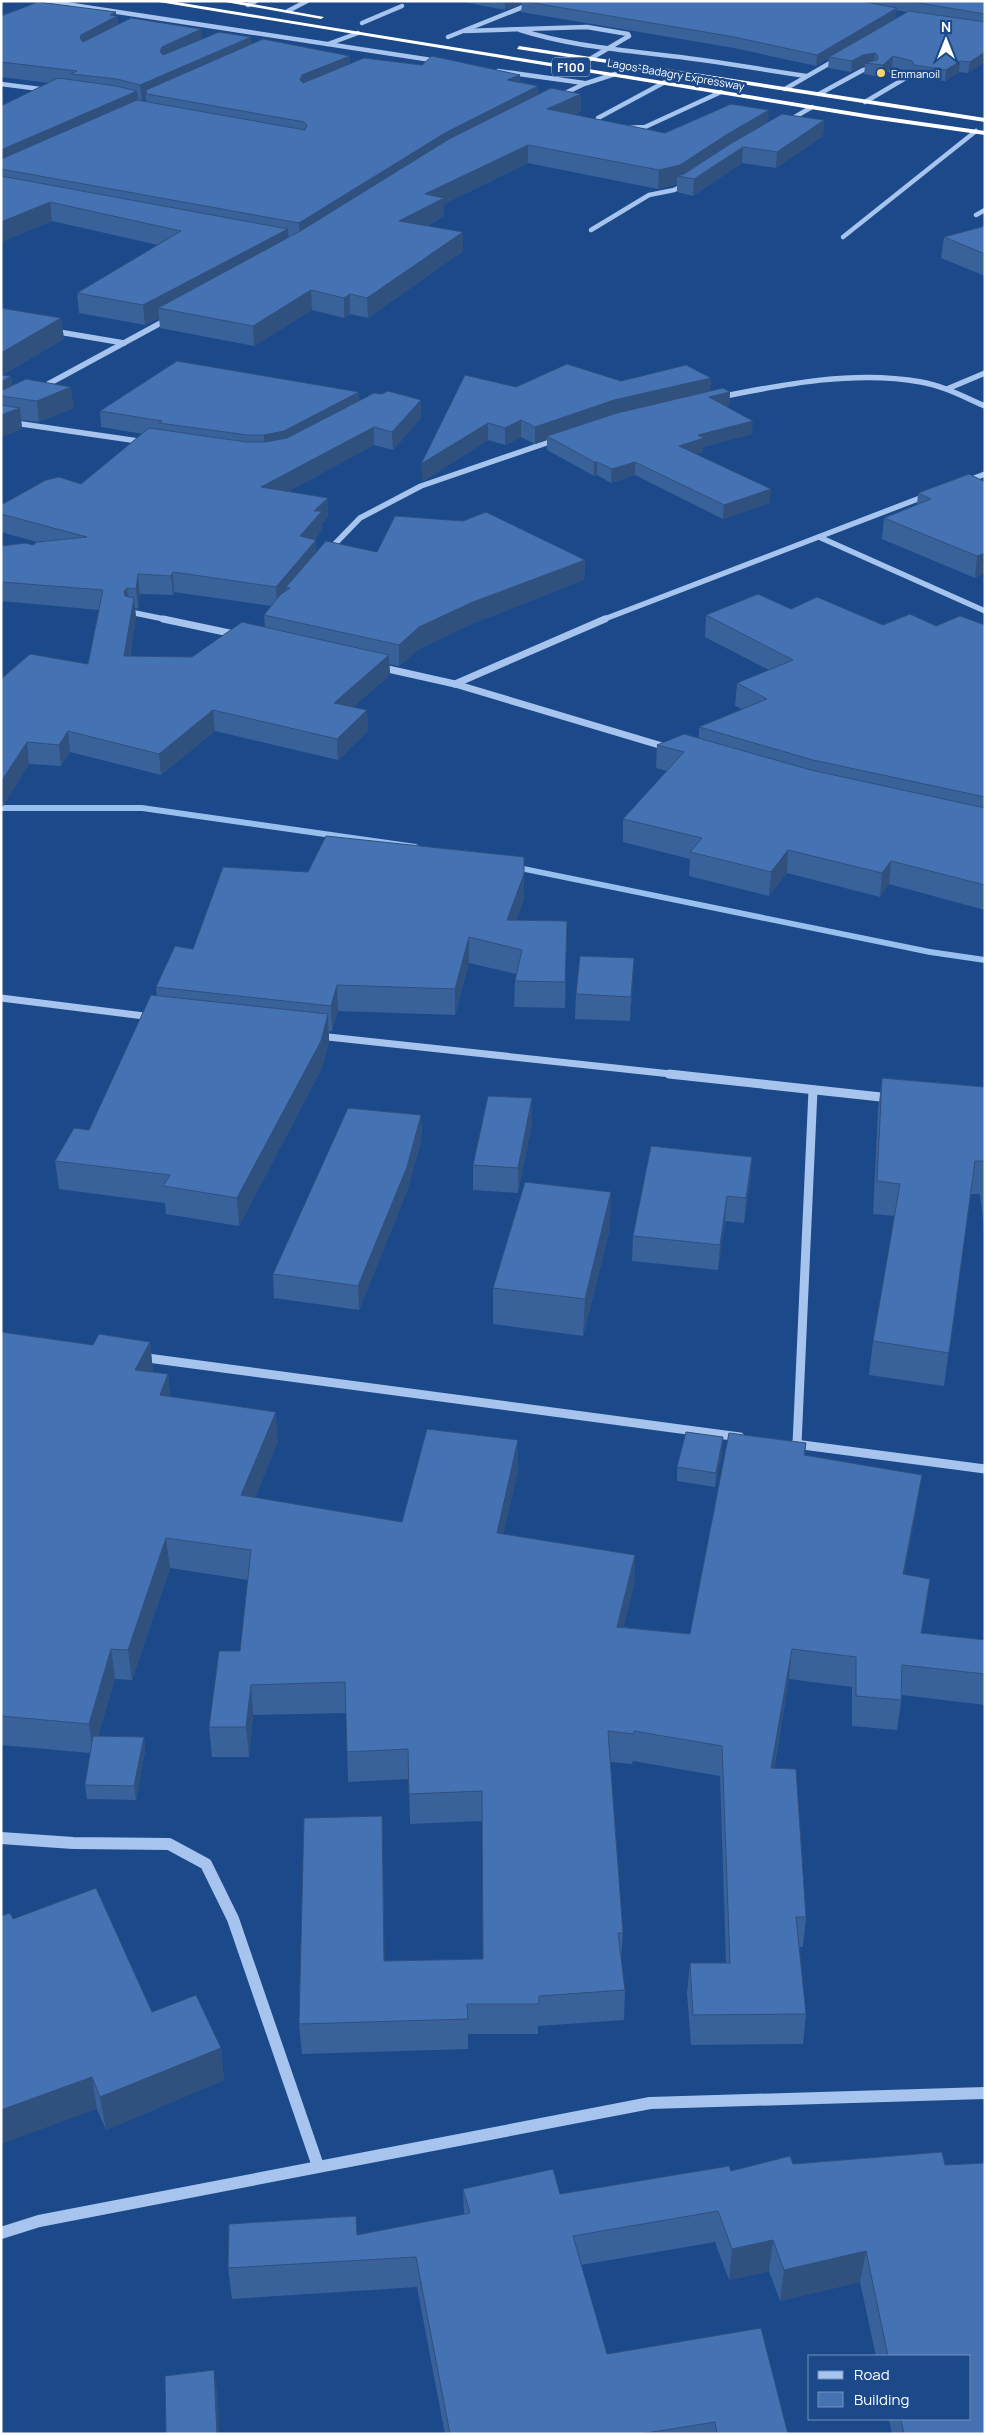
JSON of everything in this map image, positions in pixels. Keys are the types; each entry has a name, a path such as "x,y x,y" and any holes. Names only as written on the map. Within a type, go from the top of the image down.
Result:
{"highway":[{"name":"Lagos-Badagry Expressway","path":"156,1 872,117 985,132"},
{"path":"223,1 325,17"},
{"path":"353,22 381,26"},
{"path":"438,36 467,40"},
{"name":"Lagos-Badagry Expressway","path":"514,47 985,120"},
{"path":"872,117 892,106"}],"street":[{"path":"46,1 440,62"},
{"path":"248,5 256,1"},
{"path":"288,11 307,1"},
{"path":"448,37 538,1"},
{"path":"362,23 402,6"},
{"path":"136,21 141,16"},
{"path":"465,30 520,30 568,25 628,34 629,36 590,59"},
{"path":"520,30 552,41 606,50 715,62 806,76"},
{"path":"242,36 251,33"},
{"path":"325,44 358,33"},
{"path":"289,43 298,40"},
{"path":"786,89 844,55"},
{"path":"819,94 863,70 873,68"},
{"path":"488,69 584,84"},
{"path":"865,102 908,76 891,71"},
{"path":"550,101 584,84 614,74"},
{"path":"611,125 603,123 598,118 665,82"},
{"path":"1,84 57,91"},
{"path":"619,126 644,127 721,92"},
{"path":"778,126 812,107"},
{"path":"843,237 976,131"},
{"path":"591,230 649,195 681,187 689,182"},
{"path":"976,215 985,210"},
{"path":"36,390 174,316"},
{"path":"46,330 124,343"},
{"path":"947,389 985,373"},
{"path":"716,398 798,383 863,378 912,381 947,389 985,406"},
{"path":"1,421 149,442"},
{"path":"320,560 360,518 413,490 566,437"},
{"path":"957,484 985,474"},
{"path":"455,684 637,605 939,491"},
{"path":"819,536 985,611"},
{"path":"130,612 248,636"},
{"path":"370,665 455,684 678,751"},
{"path":"1,998 158,1018"},
{"path":"306,1034 899,1098"},
{"path":"813,1090 793,1444 985,1468"},
{"path":"129,1356 748,1438"},
{"path":"1,1838 73,1843 168,1844 206,1864 233,1920 318,2166"},
{"path":"1,2232 39,2221 650,2103 985,2093"}],"building":[{"path":"522,1 861,1 897,8 817,55 734,37"},
{"path":"908,1 985,1 985,14"},
{"path":"38,2 116,12 110,15 117,16 81,35 80,38 83,42 131,18 201,29 162,47 160,52 163,55 219,32 251,37 140,85 117,79 71,74 77,71 1,62 1,16"},
{"path":"909,11 985,22 985,52 970,62 960,61 946,70 914,65 912,61 893,56 883,65 865,63 877,60 878,56 875,53 863,55 852,61 829,57"},
{"path":"263,39 350,56 302,75 300,80 303,83 364,58 422,65 432,56 520,75 507,80 538,86 445,133 299,223 1,169 1,159 137,100 305,130 307,125 304,122 147,94 146,90"},
{"path":"58,78 116,86 137,91 1,150 1,106"},
{"path":"551,88 581,94 547,109 665,133 731,104 769,110 680,165 659,170 528,145 425,194 444,198 399,221 463,232 367,298 350,294 344,298 311,290 253,326 158,308 302,230 449,139"},
{"path":"782,114 824,120 777,152 743,147 694,179 677,176 684,174 730,144"},
{"path":"1,176 288,229 143,305 77,293 181,231 50,202 1,222"},
{"path":"985,226 985,254 944,237"},
{"path":"1,308 61,318 1,353"},
{"path":"177,361 359,392 284,431 264,435 247,435 159,423 162,421 100,411"},
{"path":"567,364 621,381 686,365 711,378 614,400 535,427 521,420 505,428 488,423 421,464 465,375 516,387"},
{"path":"1,375 11,376 1,382"},
{"path":"26,379 71,387 37,401 1,396 1,391"},
{"path":"723,388 730,392 709,397 753,421 698,435 704,438 679,446 771,489 724,505 635,462 612,469 594,462 547,436 617,413"},
{"path":"388,391 421,400 392,432 374,427 261,487 328,498 314,511 322,511 300,536 316,540 276,587 173,572 171,576 138,574 136,589 127,588 124,591 125,596 134,598 124,656 192,657 242,622 389,655 334,703 367,710 337,739 213,710 159,754 68,731 59,745 27,742 1,782 1,679 30,654 88,664 103,590 1,582 1,546 26,543 33,545 37,542 87,537 1,514 1,505 46,480 59,477 81,484 149,428 246,442 265,442 287,438 374,393 382,394"},
{"path":"1,405 20,408 1,415"},
{"path":"969,474 985,482 985,553 977,556 884,518 931,499 918,493"},
{"path":"486,512 585,560 473,602 419,627 399,645 264,615 280,595 290,588 286,587 326,541 377,552 395,516 463,521"},
{"path":"758,594 791,609 817,597 883,625 910,614 936,626 960,616 985,625 985,797 813,760 699,727 767,699 737,683 793,660 706,615"},
{"path":"684,734 811,770 985,808 985,885 891,861 882,873 788,850 771,872 690,852 702,838 623,819 684,752 657,745"},
{"path":"326,836 524,857 524,874 507,920 567,921 565,982 515,981 522,950 469,937 455,989 337,985 331,1006 156,987 175,946 193,949 223,867 308,872"},
{"path":"580,956 634,958 631,997 576,994"},
{"path":"151,995 328,1014 321,1041 237,1198 163,1186 170,1175 55,1161 74,1128 89,1130"},
{"path":"882,1078 985,1087 985,1161 975,1161 949,1353 873,1341 900,1184 877,1181"},
{"path":"488,1096 532,1098 518,1168 473,1165"},
{"path":"348,1108 421,1115 407,1167 358,1286 273,1274"},
{"path":"651,1146 752,1157 746,1198 727,1196 720,1245 633,1236"},
{"path":"525,1182 611,1192 585,1299 493,1288"},
{"path":"1,1332 93,1345 99,1334 150,1342 135,1370 168,1374 160,1395 276,1412 241,1495 402,1522 427,1429 518,1440 497,1533 635,1555 617,1627 690,1634 729,1433 806,1443 804,1455 922,1475 903,1574 930,1579 921,1633 985,1640 985,1674 902,1665 901,1700 856,1696 856,1657 792,1649 771,1768 796,1769 806,1917 796,1917 806,2014 693,2015 690,1963 730,1963 722,1746 634,1731 634,1734 608,1731 623,1933 618,1933 625,1990 539,1996 539,2004 467,2004 468,2019 299,2024 304,1818 382,1816 384,1961 483,1959 482,1791 409,1794 408,1749 347,1752 345,1682 251,1685 246,1727 209,1727 219,1651 240,1651 251,1550 166,1538 128,1650 111,1649 89,1724 1,1716"},
{"path":"686,1432 723,1437 716,1473 677,1467"},
{"path":"93,1736 144,1737 134,1786 85,1785"},
{"path":"96,1888 152,2012 196,1995 221,2048 100,2097 92,2077 1,2110 1,1916 10,1913 13,1919"},
{"path":"942,2152 945,2165 985,2163 985,2434 904,2434 901,2420 971,2420 971,2355 888,2355 866,2251 784,2270 773,2240 732,2249 718,2211 573,2236 607,2354 761,2328 788,2434 717,2434 715,2422 640,2434 450,2434 416,2257 228,2268 229,2224 356,2216 357,2235 470,2213 463,2189 553,2169 560,2194 729,2166 731,2171 790,2156 793,2164"},
{"path":"214,2370 217,2434 166,2434 165,2376"}],"waterway":[{"path":"1,808 142,808 416,847"},
{"path":"509,866 930,952 985,960"}],"place":[{"name":"Emmanoil","path":"881,73"}]}
